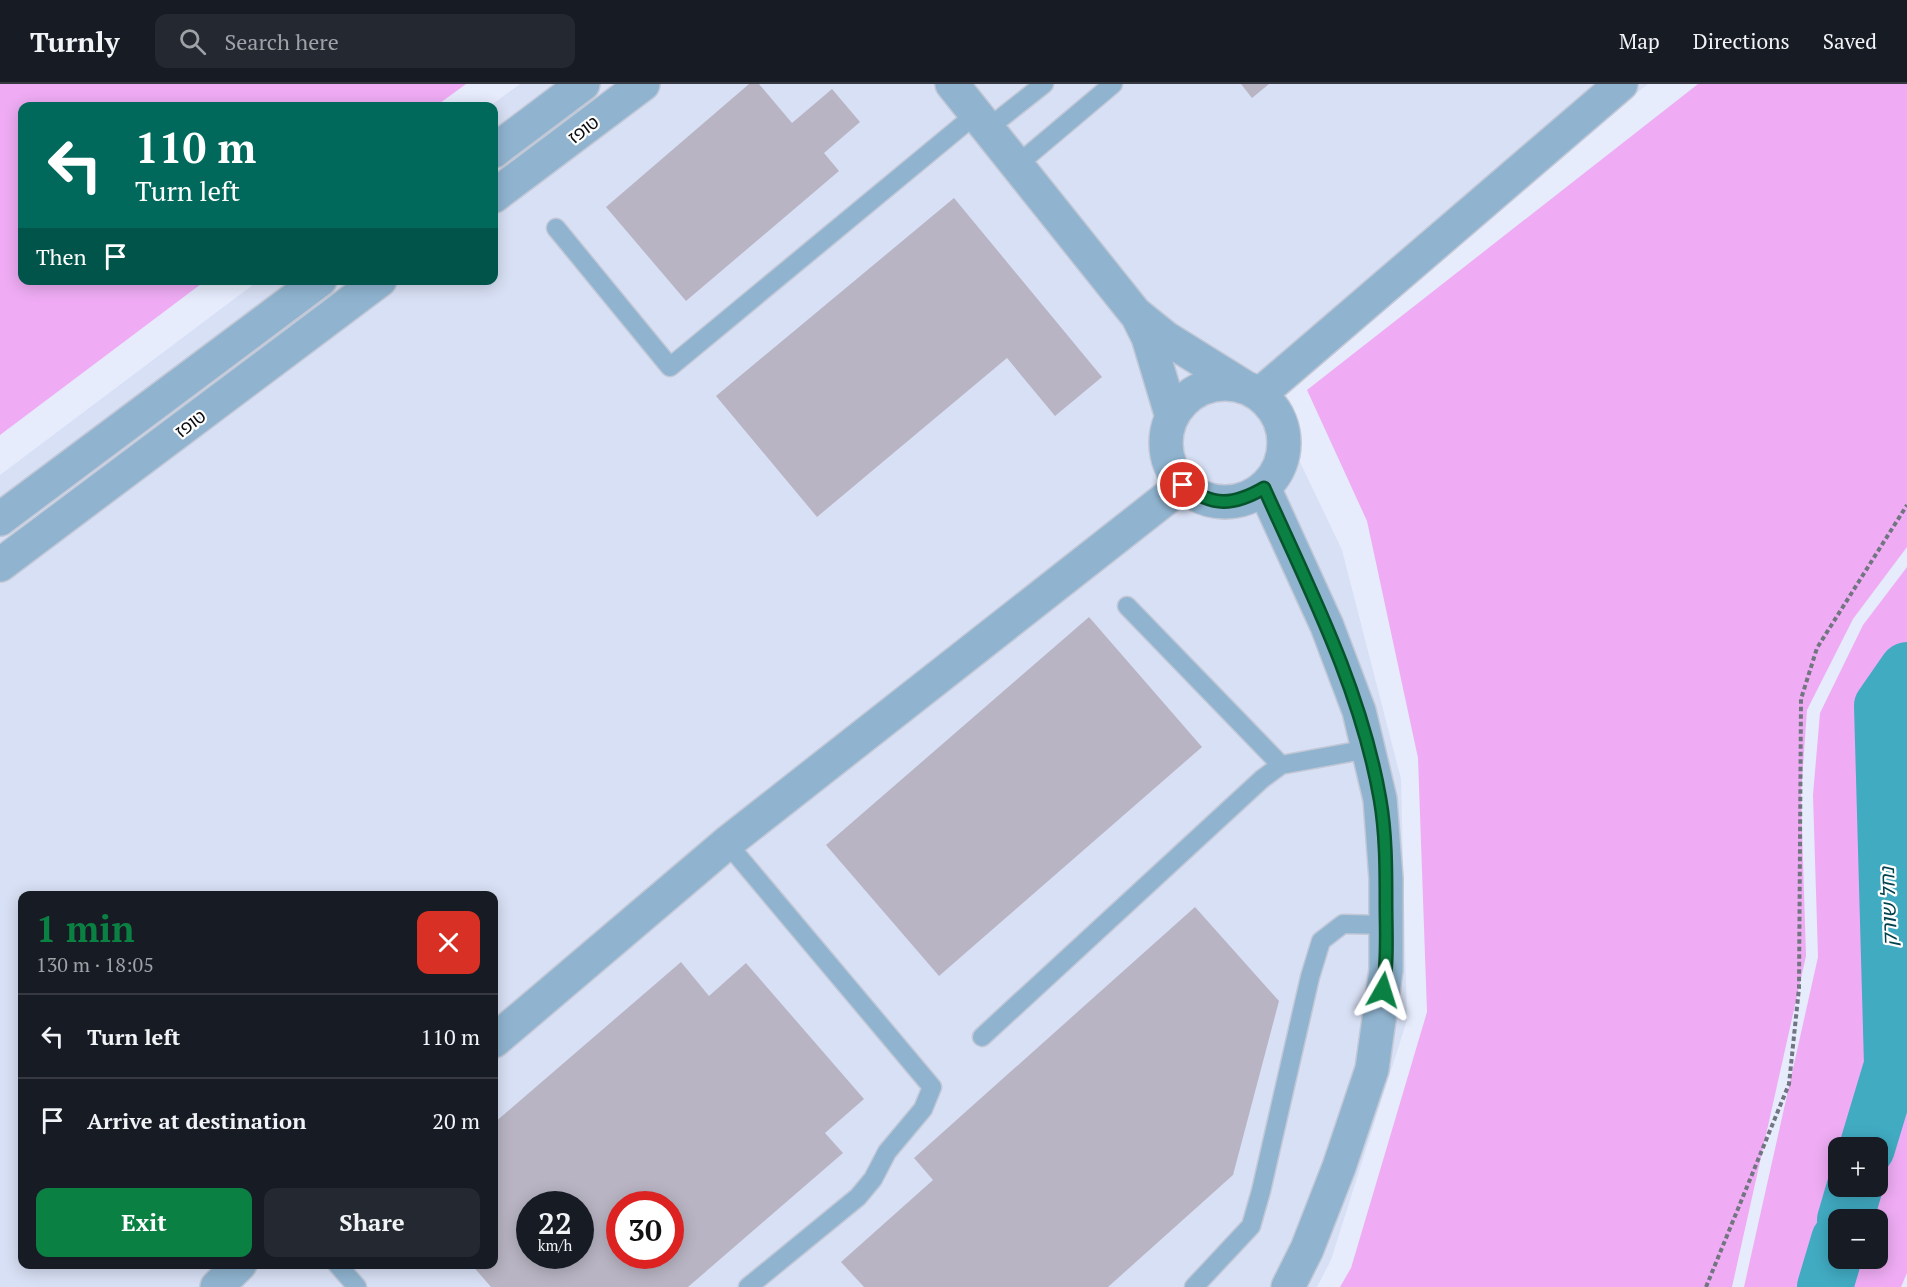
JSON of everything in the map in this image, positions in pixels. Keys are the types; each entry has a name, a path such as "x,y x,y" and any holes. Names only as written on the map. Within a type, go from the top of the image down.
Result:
{"street":[{"name":"טופז","path":"498,148 583,84"},
{"name":"טופז","path":"498,193 643,84"},
{"path":"952,84 1136,313 1149,337 1172,417"},
{"path":"1251,390 1621,84"},
{"name":"טופז","path":"0,519 313,285"},
{"name":"טופז","path":"0,565 373,285"},
{"path":"1136,313 1166,338 1251,390 1273,407 1281,422 1284,440 1283,458 1276,474 1264,488 1249,497 1232,502 1214,501 1197,495 1183,485 1173,471 1167,455 1166,439 1172,417 1189,396 1206,386 1224,383 1251,390"},
{"path":"498,1038 727,843 1183,485"},
{"path":"1264,488 1327,626 1359,711 1380,799 1386,879 1386,970 1372,1069 1339,1167 1307,1249 1288,1287"},
{"path":"217,1287 235,1269"}],"lane":[{"path":"556,228 670,368 982,121 1044,84"},
{"path":"1017,165 1113,84"},
{"path":"1127,606 1281,765"},
{"path":"982,1037 1262,779 1281,765 1368,749"},
{"path":"727,843 932,1087 923,1109 887,1152 873,1179 858,1197 748,1287"},
{"path":"1194,1287 1251,1226 1310,977 1321,941 1343,924 1386,925"},
{"path":"341,1269 357,1287"}],"path":[{"path":"1706,1287 1789,1084 1799,988 1801,699 1817,648 1907,505"}],"shaded area":[{"path":"0,84 466,84 441,102 18,102 18,285 200,285 0,435"},
{"path":"520,84 1648,84 1266,391 1342,550 1401,779 1407,1020 1331,1260 1317,1287 0,1287 0,475 253,285 498,285 498,102 495,102"},
{"path":"1698,84 1907,84 1907,547 1853,619 1807,710 1801,795 1806,956 1732,1287 1340,1287 1351,1268 1427,1012 1418,758 1367,521 1307,390"},
{"path":"1907,567 1907,1273 1901,1287 1744,1287 1818,957 1813,795 1820,713 1863,625"}],"building":[{"path":"749,84 759,84 792,123 832,89 860,122 824,153 839,171 686,301 606,207"},
{"path":"1241,84 1269,84 1252,98"},
{"path":"954,198 1102,377 1055,416 1007,358 817,517 716,396"},
{"path":"1089,617 1202,747 939,976 826,845"},
{"path":"1195,907 1279,1001 1233,1175 1108,1287 864,1287 841,1262 933,1180 914,1158"},
{"path":"681,962 709,996 746,963 864,1099 825,1133 843,1153 688,1287 491,1287 475,1269 498,1269 498,1120"}],"waterway":[{"name":"נחל שורק","path":"1870,1137 1892,1065 1882,706 1907,670"},
{"name":"נחל שורק","path":"1848,1209 1852,1197"},
{"name":"נחל שורק","path":"1825,1287 1830,1269"}],"route":[{"path":"1183,485 1197,495 1214,501 1232,502 1249,497 1264,488 1327,626 1359,711 1380,799 1386,879 1386,970 1383,990"}]}
